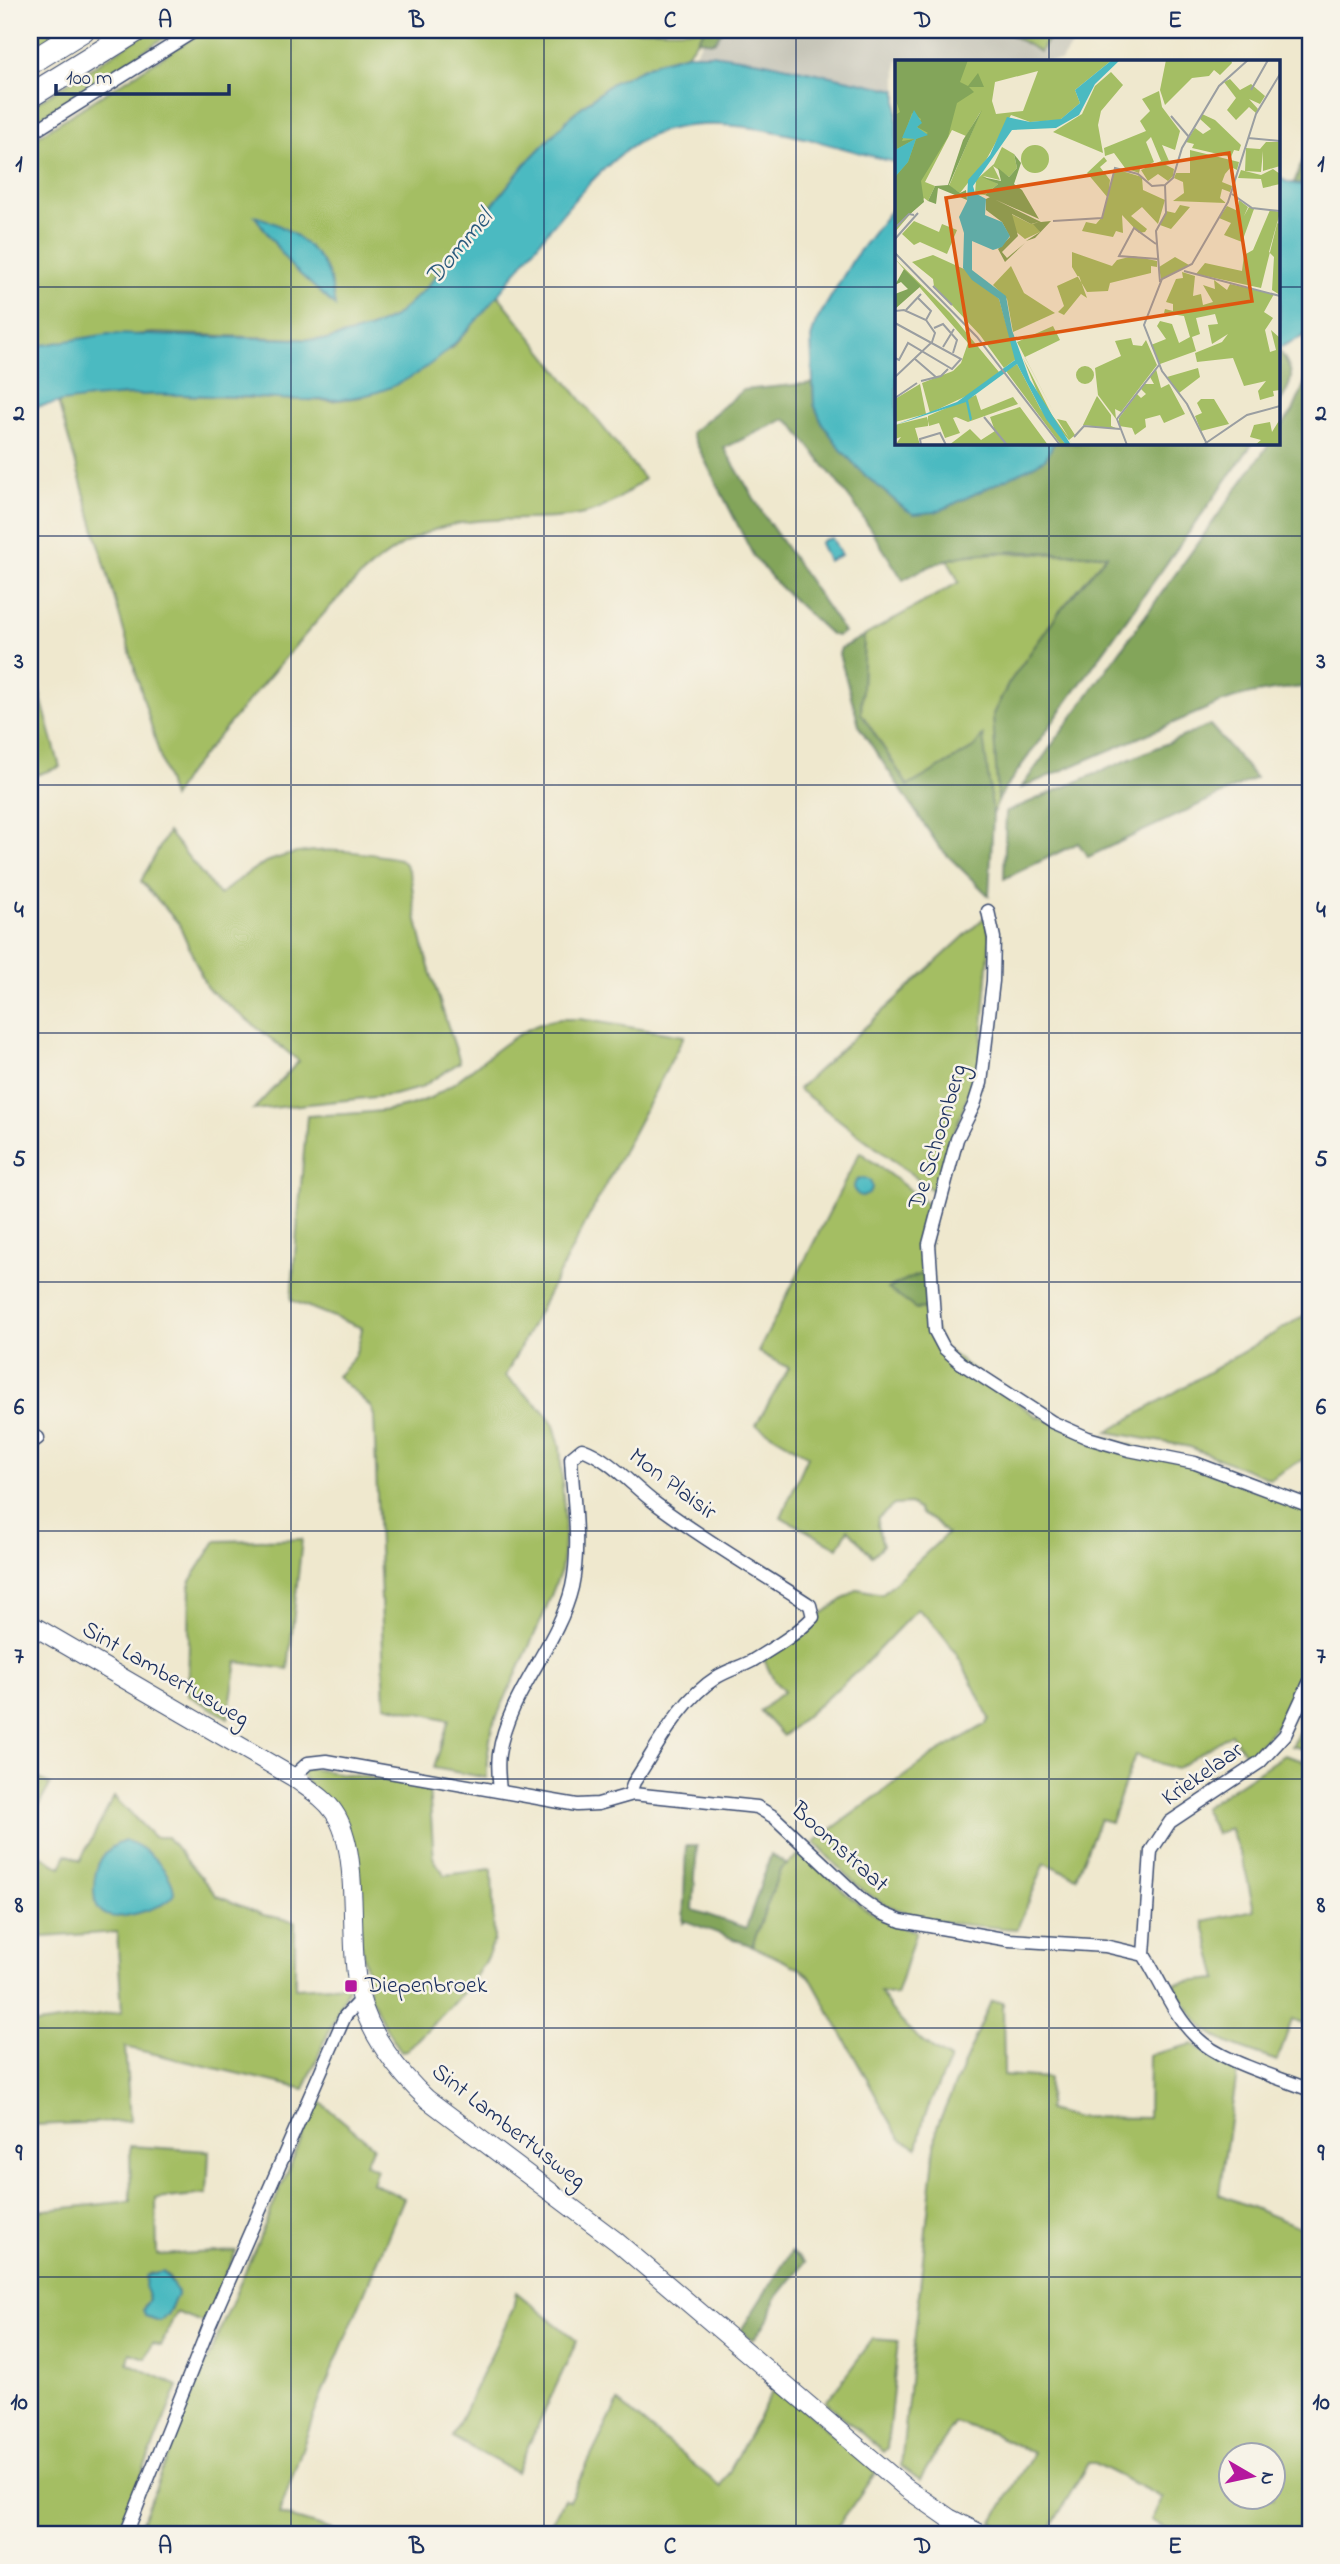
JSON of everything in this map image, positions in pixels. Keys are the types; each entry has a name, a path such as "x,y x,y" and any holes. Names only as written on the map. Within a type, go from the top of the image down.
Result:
{"highway":[{"path":"30,63 83,30"},
{"path":"30,96 137,30"}],"street":[{"path":"30,134 196,30"},
{"name":"De Schoonberg","path":"988,912 994,938 993,981 981,1083 974,1105 957,1139 929,1244 935,1331 944,1348 961,1363 1052,1422 1088,1438 1129,1450 1195,1462 1310,1506"},
{"name":"Mon Plaisir","path":"500,1791 498,1756 504,1729 561,1615 571,1589 576,1560 571,1458 582,1449 600,1455 657,1504 810,1605 813,1617 802,1629 701,1689 680,1711 634,1782 630,1793 633,1794"},
{"name":"Sint Lambertusweg","path":"30,1624 293,1777 319,1796 333,1810 344,1834 350,1865 355,1963 360,1999 397,2067 427,2099 616,2241 906,2488 974,2533"},
{"name":"Kriekelaar","path":"1144,1955 1151,1851 1158,1837 1170,1822 1260,1762 1285,1735 1310,1681"},
{"name":"Boomstraat","path":"293,1777 308,1763 326,1761 577,1805 598,1804 633,1794 757,1807 774,1817 863,1901 879,1912 901,1921 1009,1940 1105,1946 1144,1955"},
{"path":"1144,1955 1178,2015 1198,2039 1224,2056 1310,2090"},
{"path":"126,2534 210,2324 345,2016 360,1999"}],"shaded area":[{"path":"709,30 1081,30 1062,60 895,60 895,90 760,61 694,54"}],"green space":[{"path":"30,30 66,30 30,53"},
{"path":"151,30 176,30 30,124 30,107"},
{"path":"205,30 704,30 687,54 657,62 612,83 574,113 526,163 427,287 396,316 371,328 327,340 152,333 30,348 30,141","holes":["256,218 299,241 317,256 329,276 334,304 290,265"]},
{"path":"704,30 723,30 714,42 698,40"},
{"path":"1003,30 1053,30 1040,52"},
{"path":"1310,143 1310,185 1294,183"},
{"path":"498,295 644,479 616,500 592,512 546,519 488,520 450,525 409,541 388,554 348,588 312,626 187,774 172,798 58,402 78,398 155,394 331,401 361,397 452,348"},
{"path":"1280,352 1290,371 1288,389 1280,402"},
{"path":"1310,371 1310,681 1304,687 1261,692 1220,703 1021,788 1269,444 1280,444 1280,429 1293,411"},
{"path":"813,383 814,404 822,423 843,452 866,476 905,509 934,512 945,508 1035,465 1046,457 1053,444 1252,444 998,801 993,714 1009,683 1059,612 1107,555 1012,552 974,554 937,563 903,580 855,505 792,424 785,419 724,448 765,517 844,632 837,636 830,634 779,586 754,557 691,433 743,390"},
{"path":"997,553 1107,555 1059,612 1009,683 993,714 998,801 993,815 982,737 975,747 908,786 861,713 864,636 959,582 948,560 961,556"},
{"path":"864,636 861,713 908,786 975,747 983,735 993,815 989,896 940,848 860,728 839,654 841,648"},
{"path":"30,658 60,767 30,777"},
{"path":"1210,725 1256,778 1088,857 1078,843 1004,879 1006,812"},
{"path":"168,832 219,895 262,864 301,852 351,852 400,859 410,874 423,944 460,1062 420,1088 394,1095 253,1110 299,1061 207,988 179,924 141,881"},
{"path":"986,916 990,939 980,1064 935,1192 798,1089"},
{"path":"559,1019 580,1019 684,1036 505,1376 544,1411 554,1425 560,1447 565,1527 561,1570 492,1727 487,1778 434,1768 449,1720 385,1705 374,1416 371,1407 337,1376 355,1355 362,1328 291,1300 307,1116 370,1112 416,1104 446,1089 524,1031"},
{"path":"860,1152 932,1207 925,1273 892,1286 928,1308 941,1346 1036,1416 1188,1463 1310,1512 1310,1650 1287,1708 1277,1725 1248,1758 1231,1734 1176,1769 1135,1755 1111,1822 1100,1819 1076,1877 1045,1863 1017,1929 948,1922 898,1910 864,1891 814,1842 933,1755 986,1724 989,1719 951,1645 930,1620 917,1609 861,1668 783,1736 760,1711 784,1691 774,1681 762,1655 858,1589 882,1594 947,1534 936,1522 922,1515 910,1504 894,1505 878,1518 877,1526 883,1545 872,1556 848,1529 838,1548 781,1517 808,1456 756,1425 789,1368 758,1352"},
{"path":"925,1273 928,1308 916,1309 888,1289 905,1280"},
{"path":"1310,1312 1310,1455 1270,1479 1190,1447 1108,1432"},
{"path":"302,1539 288,1669 237,1662 228,1718 188,1695 190,1581 216,1541"},
{"path":"1310,1715 1310,1751 1291,1746"},
{"path":"1284,1755 1310,1763 1310,2026 1292,2020 1277,2061 1215,2036 1194,2016 1174,1983 1218,1979 1203,1921 1254,1910 1245,1869 1230,1828 1216,1834 1203,1808"},
{"path":"306,1768 429,1787 434,1860 445,1875 492,1869 494,1940 488,1956 457,1999 407,2050 401,2051 370,1996 361,1942 354,1843 301,1774"},
{"path":"30,1773 50,1785 30,1821"},
{"path":"114,1797 154,1837 167,1837 217,1896 263,1915 295,1921 295,1988 349,1985 304,2089 125,2047 130,2121 34,2125 37,2211 131,2201 130,2146 209,2151 207,2194 156,2199 157,2255 236,2251 205,2323 176,2312 161,2346 152,2343 146,2358 130,2353 128,2363 178,2386 117,2534 30,2534 30,2025 122,2012 117,1932 30,1938 30,1849 61,1867 67,1854 80,1861","holes":["163,2271 174,2290 170,2309 160,2321 145,2316 144,2307 149,2299 149,2274"]},
{"path":"686,1846 697,1846 693,1910 746,1928 771,1854 787,1865 780,1870 752,1946 686,1921 683,1923"},
{"path":"803,1851 841,1889 868,1910 898,1926 916,1931 896,1995 880,1992 910,2031 950,2059 924,2117 917,2148 901,2139 895,2130 810,1977 799,1968 752,1946 780,1870"},
{"path":"991,2001 1003,2002 1004,2075 1049,2078 1048,2110 1074,2117 1148,2118 1149,2055 1193,2044 1209,2055 1238,2067 1219,2194 1307,2230 1310,2221 1310,2522 1303,2534 1175,2534 1151,2520 1163,2498 1094,2463 1088,2463 1047,2534 1014,2534 992,2523 1033,2453 991,2433 954,2422 920,2480 901,2466 937,2127"},
{"path":"318,2100 373,2146 365,2164 377,2170 372,2183 404,2198 319,2401 279,2514 345,2534 137,2534 204,2368"},
{"path":"791,2252 805,2262 774,2301 770,2317 753,2340 741,2330"},
{"path":"516,2292 577,2341 516,2472 452,2437 513,2309"},
{"path":"873,2339 898,2341 887,2448 883,2452 826,2402"},
{"path":"776,2385 876,2472 832,2534 545,2534 564,2499 569,2501 618,2402 721,2487"}],"water":[{"name":"Dommel","path":"687,54 712,54 760,61 895,90 895,162 773,131 740,126 677,128 650,136 630,147 610,164 569,205 463,335 420,371 386,389 359,397 332,400 143,395 86,399 30,408 30,348 37,346 108,334 327,340 371,328 396,316 427,287 526,163 574,113 612,83 657,62"},
{"path":"1280,178 1289,183 1310,185 1310,333 1280,348"},
{"path":"895,205 895,444 1053,444 1046,458 945,508 914,514 866,476 843,452 822,423 814,404 811,338 816,322 854,258"},
{"path":"255,216 287,230 315,253 328,273 335,306 290,265"},
{"path":"832,538 841,555 828,561 820,543"},
{"path":"863,1178 869,1181 872,1187 869,1193 863,1196 857,1193 854,1187 857,1181"},
{"path":"125,1841 149,1853 169,1877 174,1893 167,1902 156,1907 128,1916 110,1916 98,1908 95,1899 96,1871 106,1853"},
{"path":"163,2271 177,2295 167,2315 160,2321 145,2316 143,2310 149,2299 145,2288 146,2276"}],"place":[{"name":"Diepenbroek","path":"351,1986"}]}
